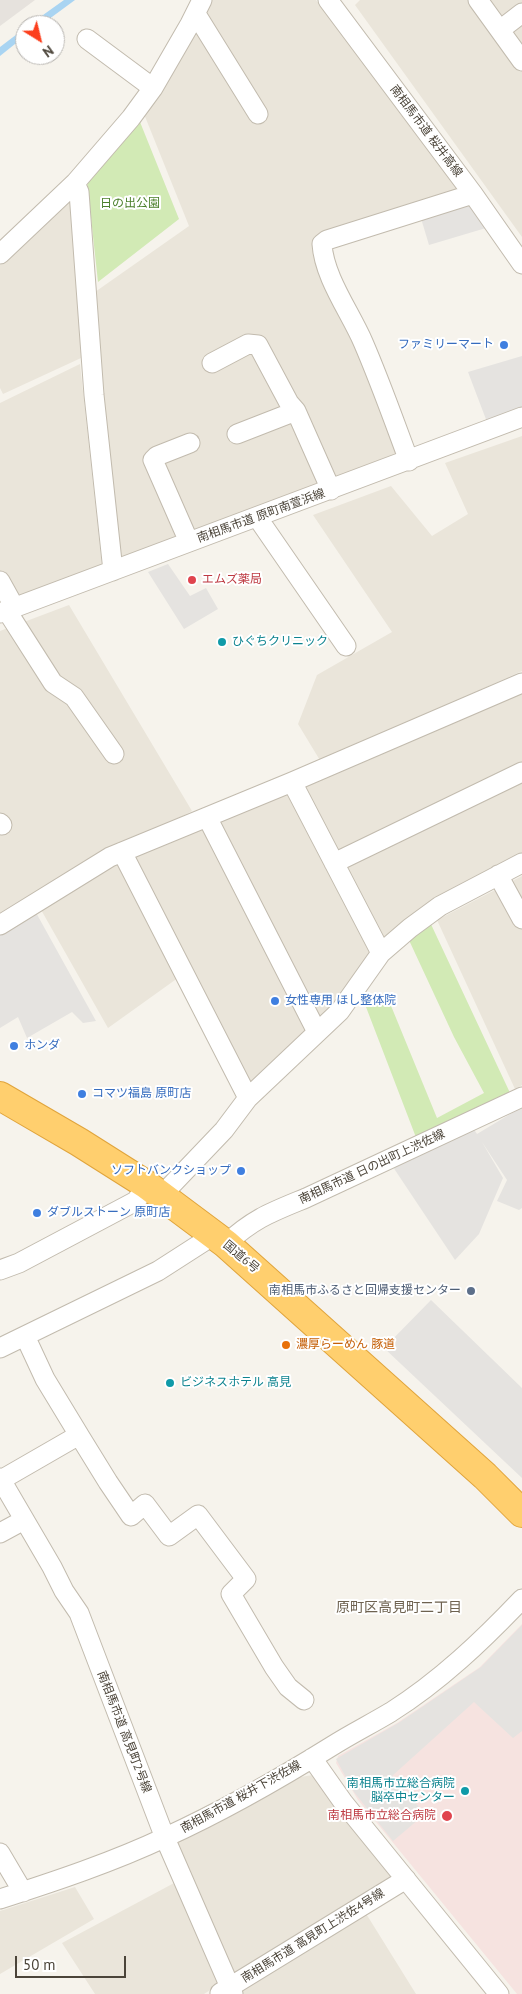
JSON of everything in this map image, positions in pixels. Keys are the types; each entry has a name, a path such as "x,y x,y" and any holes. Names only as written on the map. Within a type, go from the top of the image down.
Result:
{"highway":[{"name":"国道6号","path":"0,1096 79,1142 155,1190 220,1240 478,1470 522,1513"}],"street":[{"path":"478,0 522,61"},
{"name":"南相馬市道 桜井高線","path":"336,3 522,264"},
{"path":"0,254 75,183 131,118 153,88 199,7"},
{"path":"199,7 258,114"},
{"path":"500,30 522,13"},
{"path":"86,39 153,88"},
{"path":"75,183 79,192 94,395 113,571"},
{"path":"409,461 362,340 332,281 322,250 322,244 473,194"},
{"path":"212,362 248,344 258,345 289,403 296,411 331,490"},
{"path":"238,434 296,411"},
{"name":"南相馬市道 原町南萱浜線","path":"7,611 522,417"},
{"path":"189,542 153,460 157,456 190,443"},
{"path":"256,517 346,646"},
{"path":"0,581 7,611 53,683 74,696 114,754"},
{"path":"0,925 110,857 292,782 522,682"},
{"path":"334,863 522,772"},
{"path":"292,782 381,954"},
{"path":"208,817 318,1032"},
{"path":"122,852 248,1098"},
{"path":"0,1270 18,1263 155,1190 224,1130 248,1098 340,1011 381,954 410,928 440,906 522,863"},
{"path":"498,875 522,919"},
{"name":"南相馬市道 日の出町上渋佐線","path":"0,1348 220,1240 275,1210 306,1198 522,1097"},
{"path":"25,1336 44,1379 131,1516 145,1504 169,1536 198,1515 246,1579 231,1594 274,1667 288,1687 304,1700"},
{"path":"1,1479 79,1434"},
{"name":"南相馬市道 高見町2号線","path":"1,1479 78,1613 227,1992"},
{"path":"0,1533 24,1520"},
{"path":"312,1758 390,1712 450,1669 487,1636 522,1599"},
{"name":"南相馬市道 桜井下渋佐線","path":"0,1899 88,1869 165,1838 221,1810 312,1758 343,1802 499,1994"},
{"path":"0,1853 23,1892"},
{"name":"南相馬市道 高見町上渋佐4号線","path":"227,1992 406,1879"}],"shaded area":[{"path":"0,0 35,0 0,26"},
{"path":"210,0 316,0 461,189 314,240 402,458 117,564 95,292 189,226 144,114"},
{"path":"360,0 522,0 522,237 355,5"},
{"path":"73,192 81,358 3,394 0,388 0,265"},
{"path":"468,201 486,228 429,245 420,215"},
{"path":"522,356 522,408 487,422 468,372"},
{"path":"80,364 102,567 0,604 0,403"},
{"path":"522,436 522,671 321,762 298,724 317,675 392,632 313,515 391,486 432,536 468,514 445,463"},
{"path":"168,564 190,596 206,588 218,609 184,629 148,572"},
{"path":"69,605 192,811 0,917 0,631"},
{"path":"522,692 522,857 424,905 384,941 320,1020 250,1084 189,970 108,1028 40,908 116,864"},
{"path":"522,876 522,1085 515,1089 437,920"},
{"path":"34,909 96,1021 83,1023 72,1012 27,1038 18,1017 0,1028 0,930"},
{"path":"522,1104 522,1208 519,1210 497,1201 507,1180 482,1142 503,1178 479,1234 455,1260 393,1167 473,1128 477,1134 517,1110 516,1107"},
{"path":"431,1300 522,1388 522,1478 384,1348"},
{"name":"南相馬市立総合病院","path":"522,1624 522,1994 517,1994 358,1800 336,1763 338,1756 397,1723 480,1667"},
{"path":"522,1625 522,1731 513,1738 474,1702 392,1776 425,1814 393,1841 354,1792 336,1759 400,1722 481,1667"},
{"path":"313,1775 396,1879 232,1982 172,1843 288,1779"},
{"path":"176,1882 221,1983 204,1994 95,1994 62,1943"},
{"path":"75,1887 94,1919 0,1974 0,1911"},
{"path":"365,1912 416,1994 240,1994 239,1990"}],"green space":[{"name":"日の出公園","path":"138,117 179,219 98,282 87,181"},
{"path":"429,920 511,1095 417,1140 366,1007 387,996 437,1118 484,1093 454,1037 408,938"}],"water":[{"path":"64,0 75,0 55,15 43,15"},
{"path":"15,36 15,44 0,56 0,47"}],"place":[{"name":"ファミリーマート","path":"504,345"},
{"name":"エムズ薬局","path":"192,580"},
{"name":"ひぐちクリニック","path":"222,642"},
{"name":"女性専用 ほし整体院","path":"275,1001"},
{"name":"ホンダ","path":"14,1046"},
{"name":"コマツ福島 原町店","path":"82,1094"},
{"name":"ソフトバンクショップ","path":"241,1171"},
{"name":"ダブルストーン 原町店","path":"37,1213"},
{"name":"南相馬市ふるさと回帰支援センター","path":"471,1291"},
{"name":"濃厚らーめん 豚道","path":"286,1345"},
{"name":"ビジネスホテル 高見","path":"170,1383"},
{"name":"南相馬市立総合病院 脳卒中センター","path":"465,1791"},
{"name":"南相馬市立総合病院","path":"447,1816"}],"district":[{"name":"原町区高見町二丁目","path":"399,1608"}]}
